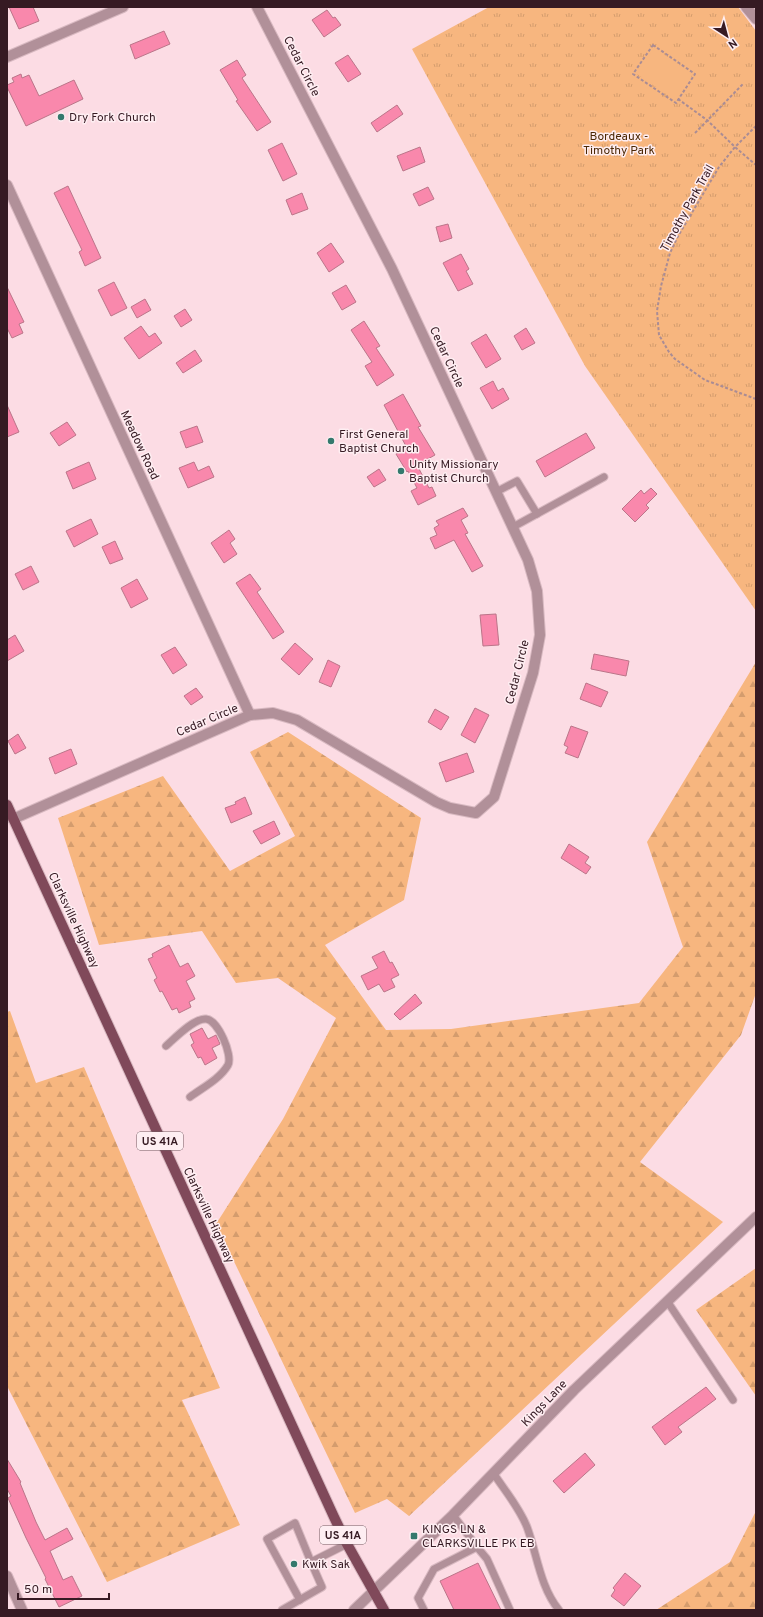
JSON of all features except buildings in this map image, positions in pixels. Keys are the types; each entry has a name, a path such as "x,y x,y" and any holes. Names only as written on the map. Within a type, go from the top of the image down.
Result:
{"main road":[{"name":"Clarksville Highway","path":"7,805 347,1544 384,1610"}],"street":[{"path":"7,57 123,7"},
{"name":"Cedar Circle","path":"13,819 250,715 273,713 297,720 436,802 450,808 476,813 494,797 533,673 540,635 537,591 528,560 392,269 257,7"},
{"path":"746,7 756,19"},
{"name":"Meadow Road","path":"7,185 250,715"},
{"name":"Kings Lane","path":"354,1610 453,1516 574,1390 756,1217"},
{"path":"7,1576 22,1610"}],"lane":[{"path":"513,527 604,477"},
{"path":"496,492 517,481 537,514"},
{"path":"166,1046 196,1022 206,1018 212,1020 215,1024 226,1046 230,1060 227,1067 212,1081 190,1096"},
{"path":"667,1301 733,1400"},
{"path":"494,1474 513,1501 526,1524 546,1589 551,1600 559,1610"},
{"path":"453,1516 487,1559 510,1610"},
{"path":"282,1610 300,1600 322,1587 295,1523 267,1539 300,1600"},
{"path":"312,1562 347,1544"},
{"path":"424,1610 418,1598 434,1569 477,1546"}],"path":[{"path":"653,45 695,74 678,99 676,103 633,74 653,45"},
{"path":"695,133 744,84"},
{"path":"678,99 707,120 756,165"},
{"name":"Timothy Park Trail","path":"756,126 735,147 719,167 670,253 661,286 657,311 659,335 675,359 705,380 756,399"}],"green space":[{"name":"Bordeaux - Timothy Park","path":"489,7 738,7 756,31 756,611 585,366 412,49"},
{"path":"654,48 693,74 675,100 637,74"},
{"path":"756,662 756,993 741,1035 640,1162 723,1222 409,1516 387,1499 355,1513 216,1224 283,1119 336,1018 278,978 236,983 202,931 99,945 58,818 163,776 230,871 295,836 250,752 288,732 421,818 404,900 325,945 386,1030 451,1029 639,1003 683,947 647,842"},
{"path":"10,1011 36,1083 84,1067 220,1388 182,1400 240,1525 107,1582 7,1386 7,1012"},
{"path":"756,1268 756,1396 696,1310"},
{"path":"756,1511 756,1610 656,1610 730,1562"}],"place":[{"name":"Dry Fork Church","path":"61,117"},
{"name":"First General Baptist Church","path":"331,441"},
{"name":"Unity Missionary Baptist Church","path":"401,471"},
{"name":"KINGS LN & CLARKSVILLE PK EB","path":"414,1536"},
{"name":"Kwik Sak","path":"294,1564"}]}
